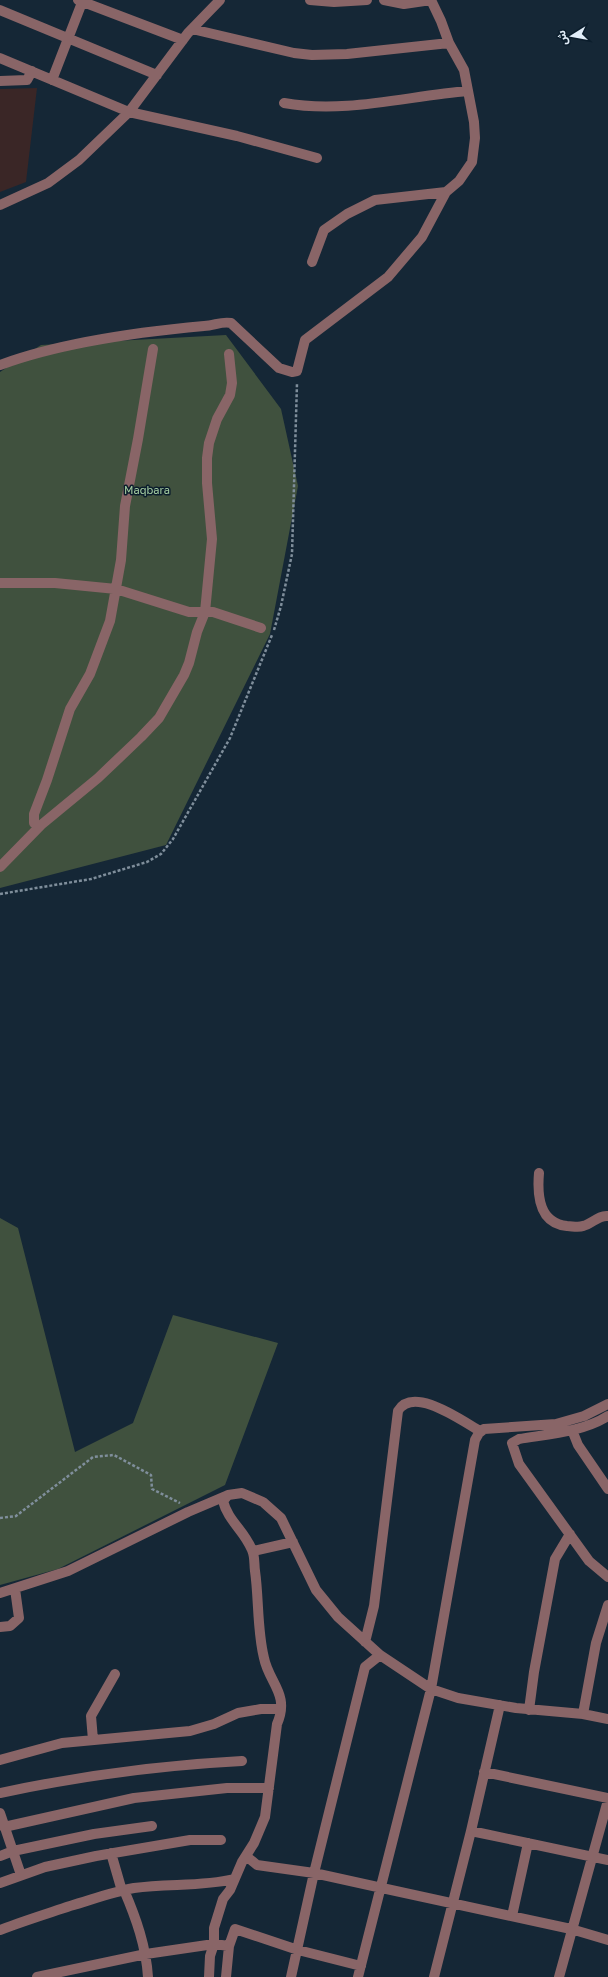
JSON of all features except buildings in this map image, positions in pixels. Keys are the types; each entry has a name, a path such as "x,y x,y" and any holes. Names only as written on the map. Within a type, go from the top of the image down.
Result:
{"street":[{"path":"52,80 69,38 81,0 183,40"},
{"path":"0,205 31,192 63,173 129,112 183,40 220,0"},
{"path":"310,0 334,2 367,0"},
{"path":"0,365 37,352 163,329 207,326 224,322 231,323 279,368 292,372 297,371 305,340 388,277 422,237 446,192 467,171 474,152 474,122 464,70 449,43 431,0 404,4 384,0"},
{"path":"0,10 158,75"},
{"path":"192,29 294,53 312,55 347,54 449,43"},
{"path":"0,58 129,112 237,136 317,158"},
{"path":"0,81 27,80 32,71"},
{"path":"284,103 299,106 338,107 468,91"},
{"path":"312,262 324,230 347,214 375,200 446,192"},
{"path":"39,827 34,823 34,814 47,780 70,709 96,660 110,621 121,560 125,506 138,439 152,349"},
{"path":"0,867 39,827 98,778 141,737 159,718 184,675 189,663 196,632 205,612 212,539 207,483 207,458 209,443 217,419 230,395 232,383 229,354"},
{"path":"0,583 55,583 116,589 189,612 213,612 261,628"},
{"path":"539,1173 538,1190 541,1204 552,1223 582,1227 600,1217 608,1216"},
{"path":"365,1642 374,1606 398,1411 406,1402 425,1402 480,1431"},
{"path":"358,1977 382,1888 431,1689 475,1440 480,1431 490,1428 511,1428 556,1424 584,1416 608,1404"},
{"path":"608,1416 598,1422 572,1430 519,1439 512,1443 519,1464 590,1561 608,1577"},
{"path":"572,1430 578,1445 608,1489"},
{"path":"0,1593 68,1571 193,1510 228,1495 242,1493 263,1502 281,1518 316,1590 338,1617 380,1654 431,1689 458,1698 529,1710 583,1714 608,1719"},
{"path":"209,1977 210,1956 214,1944 214,1928 218,1912 223,1899 230,1890 234,1879 254,1843 265,1817 277,1724 281,1709 281,1698 264,1657 253,1551 240,1528 226,1513 223,1501 228,1495"},
{"path":"529,1710 534,1672 555,1559 570,1534"},
{"path":"253,1551 293,1542"},
{"path":"0,1627 10,1626 19,1618 15,1589"},
{"path":"583,1714 596,1643 608,1605"},
{"path":"291,1977 314,1874 365,1667 380,1654"},
{"path":"93,1740 92,1716 115,1674"},
{"path":"434,1977 471,1831 500,1705"},
{"path":"0,1760 52,1745 190,1731 214,1724 238,1713 261,1709 281,1709"},
{"path":"0,1793 88,1776 159,1767 242,1761"},
{"path":"484,1772 608,1799 559,1977"},
{"path":"3,1830 134,1798 214,1789 245,1787 269,1788"},
{"path":"0,1813 3,1830 13,1851 21,1875"},
{"path":"0,1856 13,1851 94,1834 152,1826"},
{"path":"471,1831 608,1860"},
{"path":"0,1883 21,1875 63,1863 190,1840 221,1840"},
{"path":"512,1916 528,1843"},
{"path":"112,1854 123,1890 140,1933 146,1954 148,1977"},
{"path":"246,1856 257,1865 314,1874 382,1888 512,1916 608,1940"},
{"path":"0,1930 38,1915 123,1890 159,1885 208,1884 234,1879"},
{"path":"226,1977 229,1946 235,1929 298,1950 361,1966"},
{"path":"37,1977 146,1954 214,1944 229,1946"}],"path":[{"path":"0,894 91,878 147,862 161,854 173,839 212,772 230,738 273,632 292,554 297,371"},
{"path":"0,1518 16,1516 93,1457 114,1455 151,1475 152,1489 193,1510"}],"shaded area":[{"path":"37,88 26,182 0,192 0,89"}],"green space":[{"name":"Maqbara","path":"226,335 281,409 298,486 270,634 166,845 0,888 0,372 41,345"},
{"path":"0,1218 18,1228 75,1452 133,1423 173,1315 278,1343 225,1485 58,1569 0,1585"}]}
